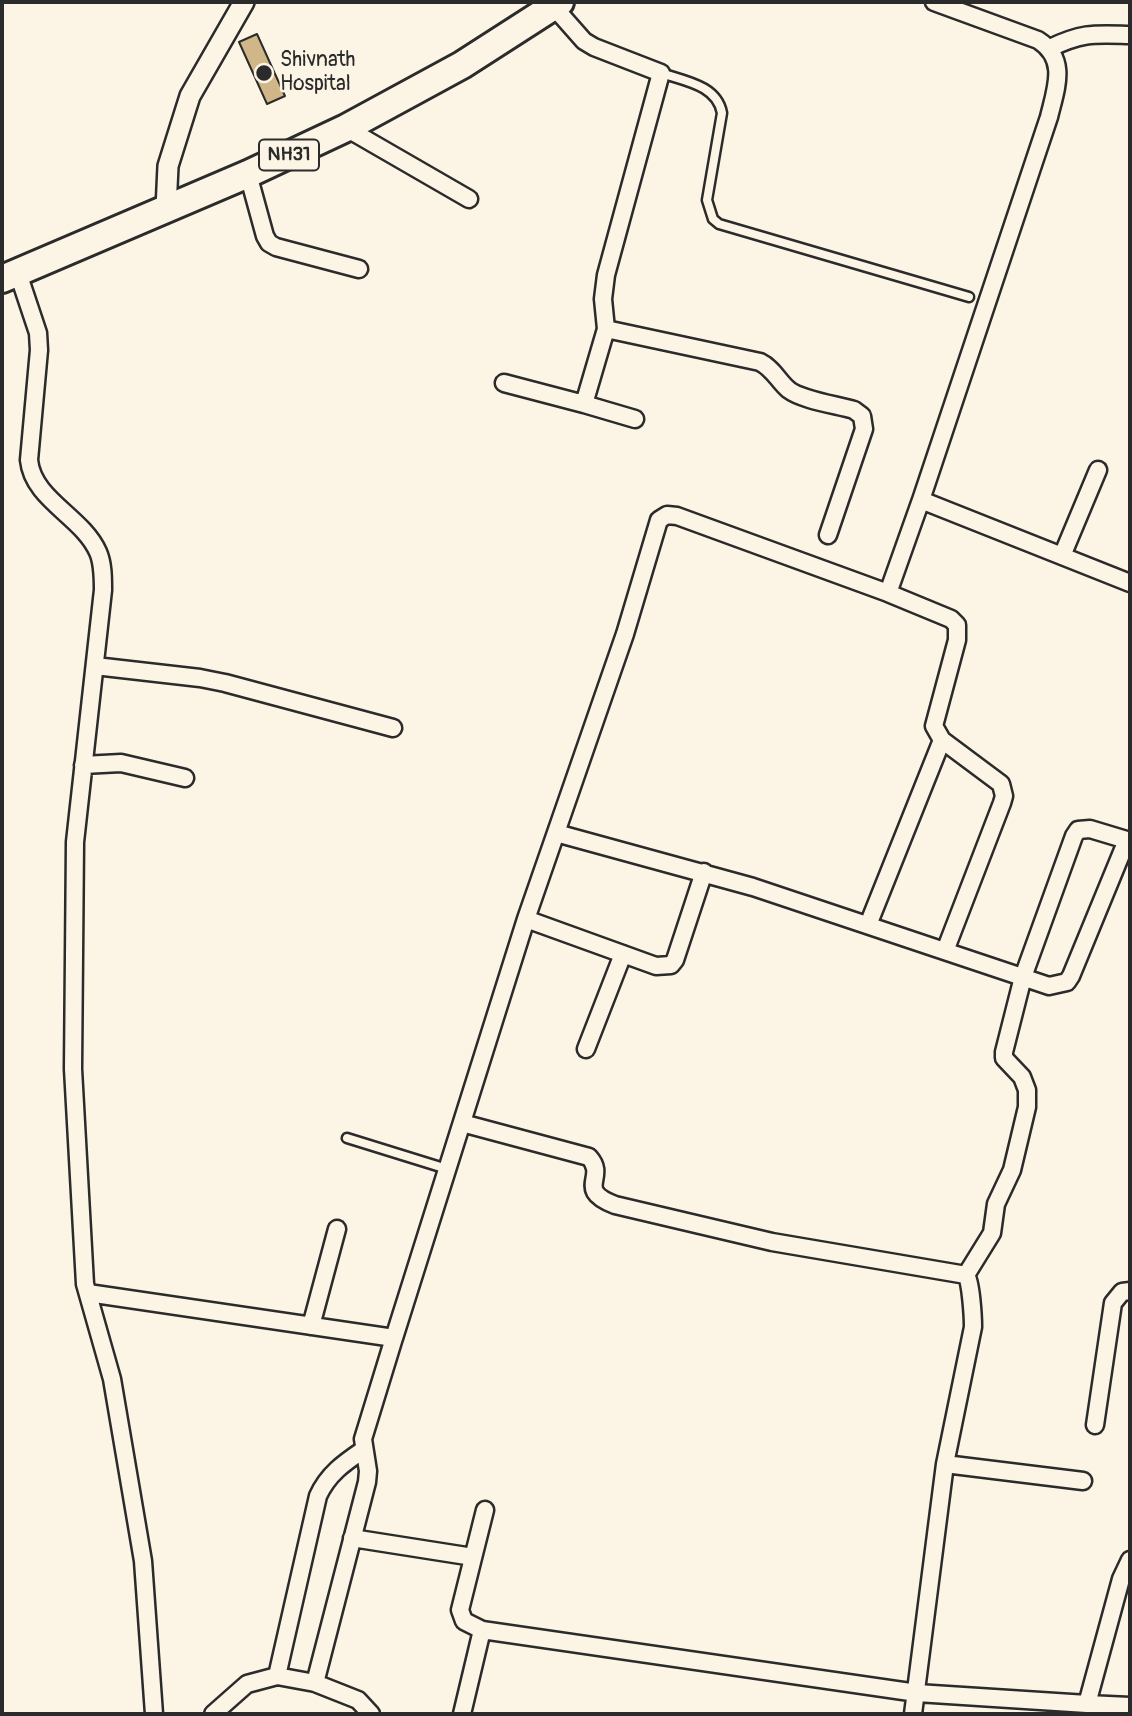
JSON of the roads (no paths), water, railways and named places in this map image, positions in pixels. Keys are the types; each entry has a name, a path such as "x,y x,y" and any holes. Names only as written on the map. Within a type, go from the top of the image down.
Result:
{"highway":[{"name":"NH31","path":"10,276 248,174 346,128 462,65 557,4"}],"street":[{"path":"166,209 168,166 190,96 244,2"},
{"path":"888,593 1049,117 1057,79 1056,62 1050,48 1038,40 933,2"},
{"path":"557,4 584,41 661,73 606,275 603,299 606,329 584,404"},
{"path":"1050,48 1086,34 1130,35"},
{"path":"346,128 470,199"},
{"path":"248,174 264,236 269,243 359,269"},
{"path":"10,276 38,333 30,475 90,537 100,555 103,590 75,842 73,1069 85,1284 112,1379 143,1561 154,1714"},
{"path":"606,329 760,362 769,366 794,393 854,410 862,416 864,429 828,535"},
{"path":"504,383 635,419"},
{"path":"1062,556 1098,470"},
{"path":"921,500 1130,583"},
{"path":"315,1683 368,1471 363,1439 526,919 625,634 659,520 667,515 677,516 888,593 951,619 957,625 957,640 935,718 937,733 942,740 1001,784 1004,796 945,951"},
{"path":"95,666 225,683 393,728"},
{"path":"868,925 942,740"},
{"path":"83,765 121,763 185,778"},
{"path":"556,833 704,872 868,925 1023,977 1049,986 1067,982 1129,840 1090,829 1078,830 1023,977 1004,1052 1008,1064 1022,1077 1027,1090 1027,1107 1012,1170 996,1204 992,1233 966,1275"},
{"path":"526,919 656,965 671,965 676,960 704,872"},
{"path":"586,1049 623,954"},
{"path":"462,1123 589,1157 595,1169 595,1194 601,1200 615,1205 760,1240 966,1275"},
{"path":"312,1326 337,1229"},
{"path":"913,1714 940,1485 973,1327 971,1285 966,1275"},
{"path":"1095,1425 1113,1303 1122,1292 1130,1291"},
{"path":"88,1293 394,1338"},
{"path":"277,1676 318,1496 332,1473 363,1450"},
{"path":"945,1464 1083,1481"},
{"path":"485,1510 460,1616 482,1630 917,1693 1130,1706"},
{"path":"352,1538 473,1557"},
{"path":"1087,1704 1121,1579 1130,1560"},
{"path":"462,1714 482,1630"},
{"path":"213,1714 247,1685 277,1676 315,1683 358,1700 371,1714"}],"lane":[{"path":"661,73 703,88 715,95 720,102 722,113 707,200 713,219 719,224 969,298"},
{"path":"347,1138 447,1169"}],"place":[{"name":"Shivnath Hospital","path":"264,73"}]}
